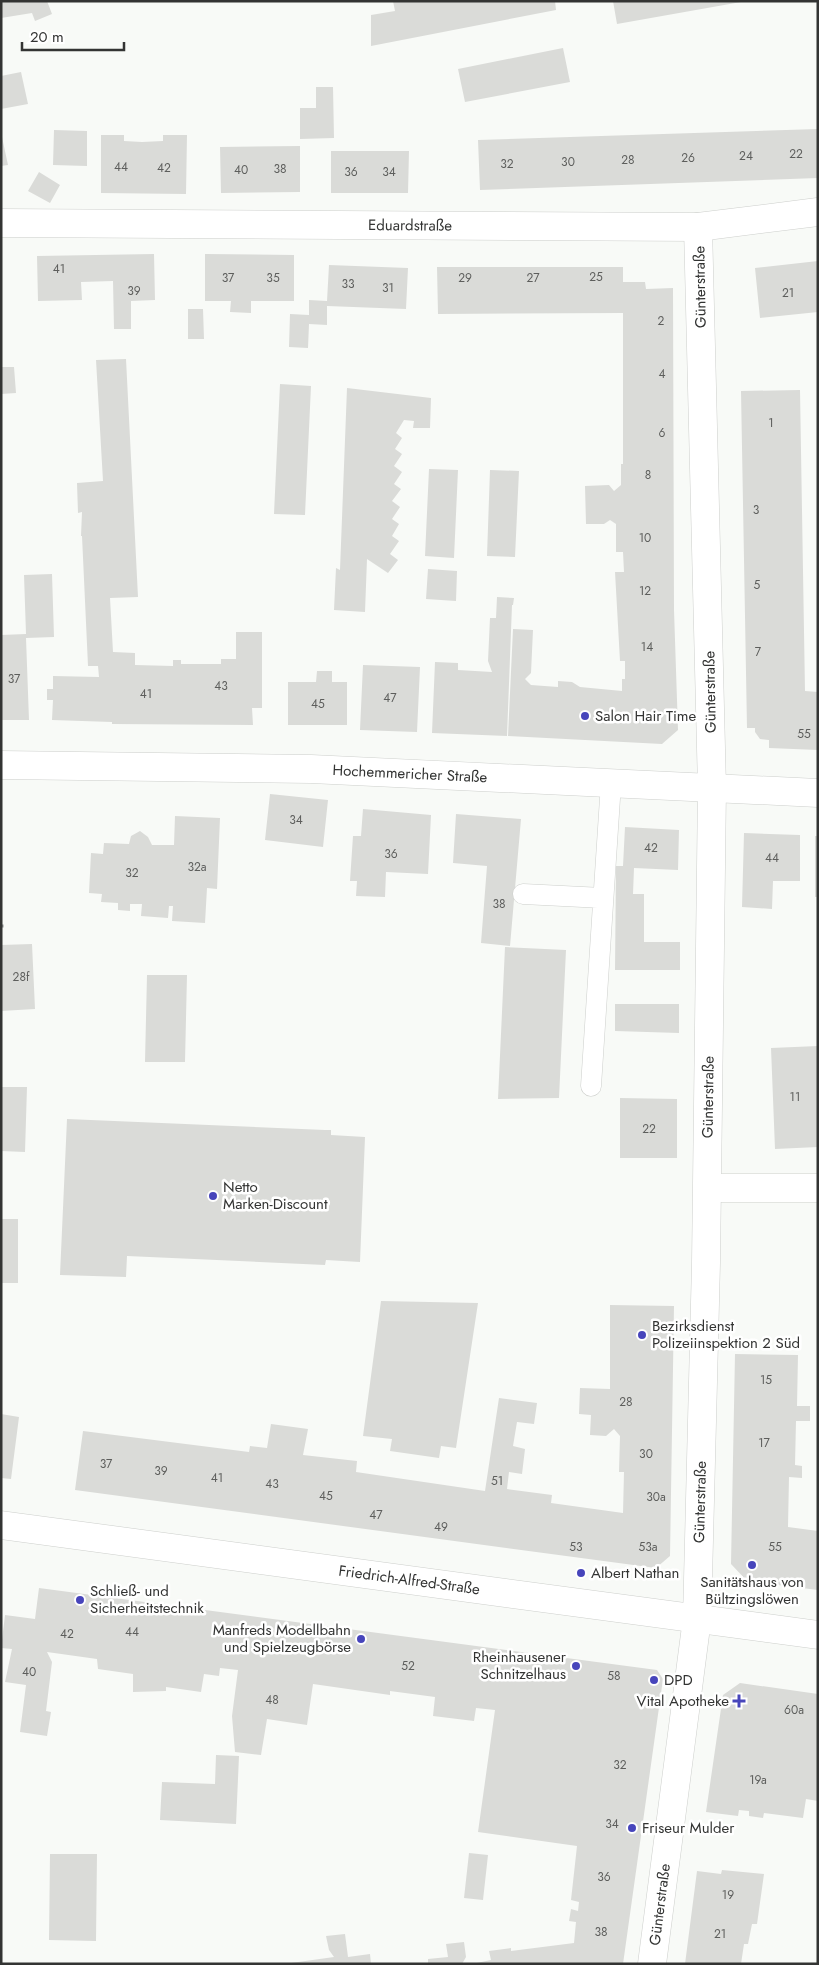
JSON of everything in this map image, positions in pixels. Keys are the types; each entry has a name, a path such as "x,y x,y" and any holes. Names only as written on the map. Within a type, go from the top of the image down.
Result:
{"street":[{"name":"Eduardstraße","path":"1,223 698,227 818,212"},
{"name":"Günterstraße","path":"652,1964 697,1619 708,1188 712,788 698,227"},
{"name":"Hochemmericher Straße","path":"1,765 311,769 818,793"},
{"path":"708,1188 818,1188"},
{"name":"Friedrich-Alfred-Straße","path":"1,1526 818,1635"}],"lane":[{"path":"591,1086 611,783"},
{"path":"523,894 603,898"}],"building":[{"path":"1,1 47,1 52,14 35,21 32,13 1,18"},
{"path":"393,1 555,1 556,10 371,46 371,15 395,11"},
{"path":"613,1 741,1 741,2 617,24"},
{"path":"563,48 570,82 465,102 458,69"},
{"path":"21,72 28,104 1,109 1,76"},
{"path":"316,87 333,87 334,138 300,139 300,108 316,108"},
{"path":"818,129 818,178 480,190 478,140"},
{"path":"54,130 87,131 87,166 53,165"},
{"path":"101,135 124,135 124,141 142,142 163,141 163,135 187,135 186,194 101,193"},
{"path":"1,138 8,165 1,166"},
{"path":"300,146 300,192 221,193 220,147"},
{"path":"331,151 409,151 408,193 331,193"},
{"path":"39,172 60,185 50,203 28,191"},
{"path":"154,254 155,300 131,301 131,329 114,329 113,281 81,282 82,300 38,301 37,256"},
{"path":"205,254 294,255 294,301 251,301 251,313 230,312 231,301 205,301"},
{"path":"818,261 818,312 760,318 755,268"},
{"path":"329,265 408,268 406,309 327,306 327,325 309,324 308,348 289,347 290,314 309,315 309,300 327,301"},
{"path":"437,267 623,267 623,282 645,282 646,289 673,288 674,610 678,730 662,744 508,736 513,629 533,630 531,673 525,679 531,685 558,687 558,681 572,682 580,687 622,691 622,679 625,679 625,661 620,661 615,572 624,572 623,552 616,552 616,524 610,520 604,524 586,524 585,486 609,485 614,491 621,485 621,464 623,464 623,313 438,314"},
{"path":"188,309 203,309 204,339 188,339"},
{"path":"126,359 138,597 110,598 113,652 135,653 135,665 173,666 173,660 181,660 181,664 221,664 221,659 236,659 236,632 262,632 262,708 252,708 253,725 112,724 112,722 52,720 53,700 47,700 47,689 53,689 53,676 99,677 98,666 88,666 81,536 82,512 78,513 77,483 103,481 96,360"},
{"path":"1,367 14,367 16,393 1,394"},
{"path":"280,384 311,386 305,515 274,514"},
{"path":"347,388 431,398 430,428 413,428 414,421 404,420 396,433 402,438 395,449 402,454 394,466 402,472 394,484 401,489 392,501 400,507 392,519 399,524 392,536 399,541 390,554 398,560 388,573 367,559 365,612 334,610 336,568 340,570"},
{"path":"800,390 805,691 818,692 818,750 769,748 769,740 760,739 755,732 755,728 747,728 741,391"},
{"path":"429,469 458,470 454,558 425,556"},
{"path":"490,470 519,471 515,557 487,556"},
{"path":"428,569 457,571 456,601 426,599"},
{"path":"52,574 54,637 26,638 29,720 1,720 1,635 26,634 24,575"},
{"path":"497,597 514,598 512,605 507,736 432,733 435,662 458,663 458,670 492,672 488,661 490,618 496,618"},
{"path":"363,665 420,667 417,732 360,730"},
{"path":"317,671 332,671 332,682 347,682 347,725 288,725 288,682 316,682"},
{"path":"270,794 328,800 323,847 265,840"},
{"path":"363,809 431,815 428,874 386,872 385,897 356,896 357,881 350,881 353,836 361,836"},
{"path":"456,814 521,819 510,946 481,943 487,866 453,863"},
{"path":"175,816 220,818 217,889 207,888 205,923 172,921 173,906 169,906 168,918 141,916 142,904 130,904 130,911 118,910 118,903 101,902 102,894 89,893 91,853 103,854 104,843 129,844 131,836 140,831 148,837 152,845 174,845"},
{"path":"625,827 679,830 678,870 634,868 633,894 644,894 644,942 680,942 680,970 615,970 616,866 623,866"},
{"path":"744,833 800,835 800,881 773,881 772,909 742,907"},
{"path":"815,836 818,836 818,897 815,897"},
{"path":"32,944 35,1009 1,1011 1,945"},
{"path":"505,947 566,950 559,1098 498,1099"},
{"path":"147,975 187,975 185,1062 145,1062"},
{"path":"615,1004 679,1004 679,1033 615,1031"},
{"path":"818,1046 818,1147 775,1149 771,1048"},
{"path":"1,1087 27,1087 25,1152 1,1151"},
{"path":"620,1098 677,1099 677,1158 620,1158"},
{"name":"Netto Marken-Discount","path":"67,1119 331,1130 331,1135 365,1137 360,1262 326,1260 325,1265 127,1256 126,1277 60,1275"},
{"path":"1,1219 18,1219 18,1283 1,1283"},
{"path":"381,1301 478,1303 456,1448 441,1446 439,1458 390,1451 392,1439 363,1436"},
{"path":"610,1305 674,1306 670,1556 656,1568 75,1490 83,1431 249,1452 250,1446 267,1448 271,1424 308,1429 303,1455 357,1461 356,1472 485,1491 499,1398 537,1403 534,1424 517,1422 513,1446 525,1449 522,1474 509,1472 507,1489 552,1495 551,1503 623,1513 624,1472 619,1472 620,1436 614,1429 606,1436 590,1435 591,1415 579,1414 580,1388 610,1389"},
{"path":"735,1354 798,1355 797,1406 810,1406 810,1421 796,1421 795,1465 802,1466 802,1478 789,1477 788,1527 818,1531 818,1590 747,1581 731,1564"},
{"path":"1,1414 19,1417 11,1479 1,1478"},
{"path":"39,1588 657,1670 663,1679 623,1964 472,1964 491,1960 489,1951 511,1948 511,1951 574,1943 576,1922 569,1921 571,1909 578,1911 579,1902 571,1900 577,1846 478,1832 495,1710 476,1708 474,1721 433,1716 435,1697 390,1691 390,1695 313,1684 307,1725 267,1719 261,1755 235,1752 232,1716 238,1670 220,1668 219,1676 204,1674 201,1692 166,1687 166,1691 133,1692 133,1674 98,1669 97,1659 47,1652 52,1662 46,1711 51,1712 47,1736 20,1732 26,1685 5,1682 12,1649 1,1648 5,1615 35,1619"},
{"path":"740,1683 818,1694 818,1801 806,1799 803,1818 764,1813 763,1818 749,1816 749,1811 739,1810 738,1816 706,1812 723,1695"},
{"path":"216,1755 239,1756 236,1824 160,1820 162,1782 215,1784"},
{"path":"469,1853 488,1855 483,1900 464,1898"},
{"path":"50,1854 97,1854 96,1941 49,1940"},
{"path":"722,1870 764,1874 757,1924 752,1924 748,1944 744,1944 741,1964 685,1964 697,1871 721,1874"},
{"path":"345,1934 348,1957 370,1954 371,1964 284,1964 334,1957 329,1950 326,1936"},
{"path":"464,1942 466,1957 462,1964 428,1964 428,1959 448,1957 446,1944"}],"place":[{"name":"Salon Hair Time","path":"585,716"},
{"name":"Netto Marken-Discount","path":"213,1196"},
{"name":"Bezirksdienst Polizeiinspektion 2 Süd","path":"642,1335"},
{"name":"Sanitätshaus von Bültzingslöwen","path":"752,1565"},
{"name":"Albert Nathan","path":"581,1573"},
{"name":"Schließ- und Sicherheitstechnik","path":"80,1600"},
{"name":"Manfreds Modellbahn und Spielzeugbörse","path":"361,1639"},
{"name":"Rheinhausener Schnitzelhaus","path":"576,1666"},
{"name":"DPD","path":"654,1680"},
{"name":"Vital Apotheke","path":"739,1701"},
{"name":"Friseur Mulder","path":"632,1828"}]}
